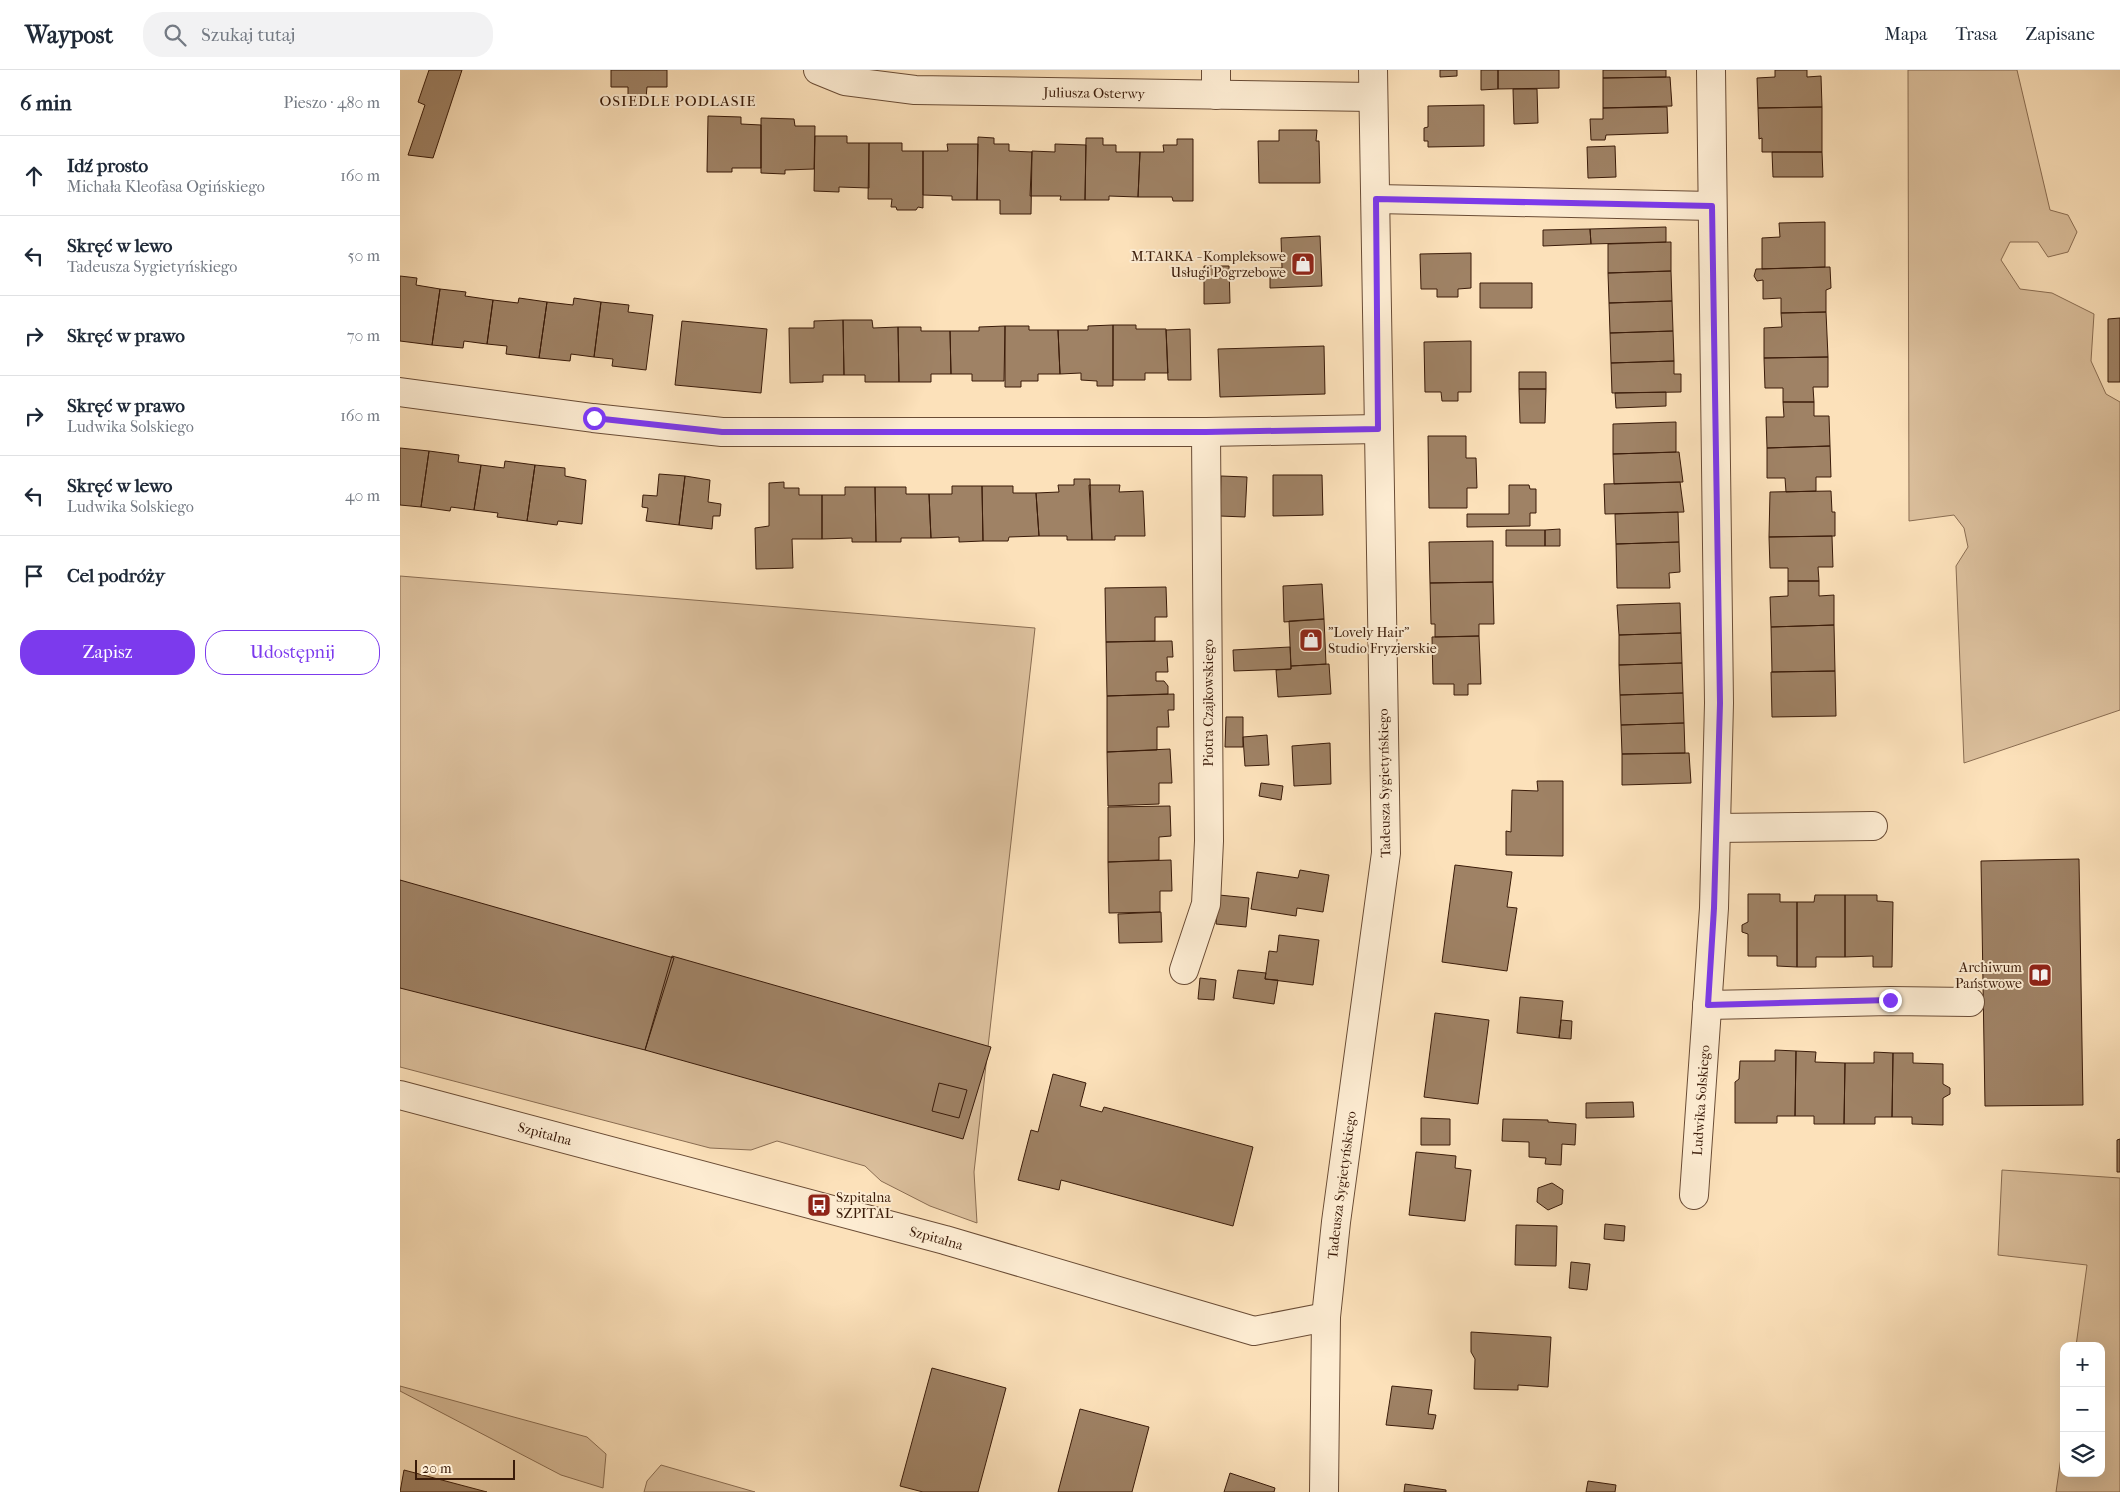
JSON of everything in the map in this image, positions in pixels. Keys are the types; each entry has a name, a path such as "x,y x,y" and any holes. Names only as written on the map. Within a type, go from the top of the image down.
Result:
{"street":[{"name":"Juliusza Osterwy","path":"818,70 845,81 915,90 1216,82 1373,97"},
{"name":"Tadeusza Sygietyńskiego","path":"1324,1492 1326,1317 1336,1222 1386,853 1373,70"},
{"name":"Ludwika Solskiego","path":"1694,1195 1714,908 1720,703 1711,70"},
{"path":"1376,199 1712,206"},
{"path":"400,392 594,418 722,432 1206,432 1378,429"},
{"name":"Piotra Czajkowskiego","path":"1184,970 1206,904 1209,841 1206,432"},
{"path":"1716,828 1873,826"},
{"path":"1708,1005 1890,1000 1970,1002"},
{"name":"Szpitalna","path":"400,1095 927,1235 1254,1331 1326,1317"}],"shaded area":[{"path":"1908,70 2017,70 2050,210 2068,215 2077,232 2068,252 2048,257 2038,242 2010,242 2001,260 2020,289 2052,293 2094,314 2091,361 2106,394 2120,402 2120,710 1964,763 1956,566 1968,547 1964,528 1954,515 1909,521"},
{"path":"400,576 1035,628 974,1172 977,1223 930,1206 881,1181 865,1166 777,1141 751,1150 710,1148 400,1067"},
{"path":"2002,1170 2120,1178 2120,1492 2056,1492 2060,1464 2060,1477 2105,1477 2105,1342 2077,1342 2087,1265 1998,1255"},
{"path":"400,1386 587,1437 606,1454 603,1488 561,1475 400,1391"},
{"path":"661,1465 755,1492 644,1492 647,1481"}],"building":[{"path":"429,70 462,70 433,158 408,155 425,105 418,102"},
{"path":"611,70 667,70 667,87 647,87 646,98 628,98 628,87 611,87"},
{"path":"1440,70 1457,70 1457,76 1440,77"},
{"path":"1481,70 1498,70 1498,89 1481,90"},
{"path":"1498,70 1559,70 1559,88 1498,89"},
{"path":"1603,70 1666,70 1666,77 1603,78"},
{"path":"1775,70 1807,70 1807,77 1821,76 1822,107 1758,108 1757,78 1775,77"},
{"path":"1670,77 1672,106 1603,108 1603,78"},
{"path":"1513,89 1537,89 1538,123 1514,124"},
{"path":"1484,105 1484,146 1428,147 1428,141 1424,141 1424,128 1428,127 1428,106"},
{"path":"1667,107 1668,133 1606,135 1605,140 1591,140 1590,119 1603,119 1603,108"},
{"path":"1822,107 1822,152 1762,152 1762,138 1759,139 1758,108"},
{"path":"708,116 741,117 741,124 761,125 761,168 732,168 732,172 707,172"},
{"path":"761,118 794,119 795,126 815,126 814,169 785,170 785,174 761,173"},
{"path":"1279,130 1317,130 1316,141 1319,141 1320,183 1259,183 1258,141 1279,141"},
{"path":"815,136 847,136 847,143 869,143 869,188 839,187 839,192 814,191"},
{"path":"978,137 994,138 994,144 1009,144 1009,151 1032,152 1031,214 1000,214 1000,200 977,200"},
{"path":"1086,138 1103,138 1103,145 1116,145 1116,152 1140,152 1138,197 1109,196 1109,200 1085,200"},
{"path":"1177,139 1193,139 1193,201 1173,201 1172,197 1138,197 1140,152 1164,152 1163,145 1177,145"},
{"path":"869,143 902,143 902,151 923,151 923,208 897,210 896,207 891,207 892,199 868,199"},
{"path":"947,144 978,144 977,200 952,200 952,196 923,195 923,151 948,151"},
{"path":"1055,144 1086,145 1085,200 1060,200 1061,196 1030,196 1032,151 1055,152"},
{"path":"1615,146 1616,177 1588,178 1587,147"},
{"path":"1772,152 1822,152 1823,177 1773,177"},
{"path":"1825,222 1825,267 1762,269 1762,238 1780,237 1779,223"},
{"path":"1666,227 1666,242 1591,244 1590,229"},
{"path":"1590,229 1591,244 1543,246 1543,230"},
{"path":"1320,236 1322,286 1270,288 1270,268 1282,268 1281,238"},
{"path":"1671,242 1671,271 1608,273 1608,244"},
{"path":"1471,253 1471,288 1458,289 1458,297 1437,297 1437,289 1421,289 1420,254"},
{"path":"1204,266 1229,266 1230,303 1204,304"},
{"path":"1830,267 1831,288 1826,290 1826,312 1781,313 1781,298 1763,299 1763,280 1757,281 1754,276 1756,269"},
{"path":"1671,271 1672,301 1609,303 1608,273"},
{"path":"400,276 417,278 416,285 440,289 432,345 400,341"},
{"path":"1480,283 1532,283 1532,308 1480,308"},
{"path":"440,289 466,292 465,296 493,300 487,344 464,341 463,348 432,345"},
{"path":"519,298 547,302 539,358 506,354 507,346 487,344 493,300 518,303"},
{"path":"574,298 601,302 594,357 571,354 570,361 539,358 547,302 573,305"},
{"path":"1672,301 1673,331 1610,333 1609,303"},
{"path":"601,302 629,305 628,312 653,315 646,370 612,366 613,359 594,357"},
{"path":"1826,312 1828,357 1764,358 1764,328 1782,327 1781,313"},
{"path":"2120,318 2120,382 2108,382 2108,319"},
{"path":"843,320 872,320 873,328 898,327 899,382 865,382 865,375 844,375"},
{"path":"843,320 844,375 823,375 823,382 790,383 789,328 814,328 814,321"},
{"path":"682,321 767,329 761,393 675,385"},
{"path":"1113,325 1113,386 1097,386 1097,381 1081,380 1081,373 1060,374 1058,330 1088,330 1088,326"},
{"path":"1113,325 1136,325 1136,329 1166,329 1168,373 1145,373 1145,380 1113,380"},
{"path":"1005,326 1029,326 1029,330 1058,330 1060,374 1038,374 1038,381 1021,381 1021,387 1005,387"},
{"path":"1005,326 1004,381 972,381 972,374 951,374 950,331 979,331 979,327"},
{"path":"898,327 921,327 921,331 950,331 951,374 931,374 931,382 899,382"},
{"path":"1190,329 1191,380 1168,380 1166,330"},
{"path":"1673,331 1674,361 1611,363 1610,333"},
{"path":"1471,341 1471,392 1458,392 1458,401 1442,401 1441,392 1425,392 1424,342"},
{"path":"1324,346 1325,394 1220,397 1218,349"},
{"path":"1828,357 1828,387 1813,387 1814,402 1783,402 1783,388 1765,388 1764,358"},
{"path":"1674,361 1674,374 1681,374 1681,392 1612,393 1611,363"},
{"path":"1519,372 1546,372 1546,389 1519,389"},
{"path":"1519,389 1546,389 1545,423 1520,423"},
{"path":"1666,392 1666,406 1616,408 1615,393"},
{"path":"1783,402 1814,402 1814,416 1829,416 1830,446 1767,448 1766,417 1784,417"},
{"path":"1676,422 1676,452 1613,454 1613,424"},
{"path":"1428,436 1466,436 1466,458 1476,458 1477,488 1467,488 1467,508 1429,508"},
{"path":"1830,446 1831,477 1816,477 1816,491 1786,492 1785,478 1767,478 1767,448"},
{"path":"400,448 429,451 421,507 400,505"},
{"path":"429,451 459,455 458,462 481,465 474,510 451,507 450,511 421,507"},
{"path":"1679,452 1683,482 1614,484 1613,454"},
{"path":"505,461 535,465 527,521 497,517 498,513 474,510 481,465 504,468"},
{"path":"535,465 565,468 565,476 586,480 582,524 558,521 557,525 527,521"},
{"path":"659,474 685,476 679,525 646,521 648,508 642,507 643,495 657,496"},
{"path":"1273,475 1322,475 1323,515 1273,516"},
{"path":"685,476 710,480 708,502 721,504 720,516 713,516 712,529 679,525"},
{"path":"1221,476 1247,477 1245,517 1220,516"},
{"path":"1074,479 1090,479 1092,540 1067,540 1067,536 1039,536 1036,493 1059,492 1058,485 1074,485"},
{"path":"784,482 784,488 799,488 799,495 822,495 822,539 792,539 793,568 756,569 755,528 769,526 769,483"},
{"path":"1680,482 1684,512 1605,514 1604,484"},
{"path":"1089,485 1120,485 1119,492 1143,491 1145,536 1115,536 1115,540 1092,540"},
{"path":"1509,485 1529,485 1530,489 1536,489 1536,513 1530,513 1530,526 1467,527 1467,514 1509,514"},
{"path":"952,486 982,486 983,541 959,542 959,537 931,538 929,494 952,494"},
{"path":"982,486 1013,486 1013,493 1036,493 1039,536 1009,537 1008,541 983,541"},
{"path":"845,487 875,487 876,542 852,542 852,538 822,539 822,495 845,495"},
{"path":"875,487 906,487 906,494 929,494 931,538 901,538 901,542 876,542"},
{"path":"1831,491 1832,512 1835,512 1835,536 1769,537 1770,492"},
{"path":"1678,512 1679,542 1616,544 1615,514"},
{"path":"1560,529 1560,546 1545,546 1545,530"},
{"path":"1506,530 1545,530 1545,546 1506,546"},
{"path":"1832,536 1833,567 1818,567 1819,581 1788,581 1788,568 1770,568 1769,537"},
{"path":"1493,541 1493,582 1430,583 1429,542"},
{"path":"1679,542 1680,572 1669,573 1670,588 1617,588 1616,544"},
{"path":"1788,581 1819,581 1819,596 1834,595 1834,625 1771,627 1770,597 1788,596"},
{"path":"1493,582 1494,624 1479,624 1479,636 1435,637 1435,624 1431,624 1430,583"},
{"path":"1322,584 1324,619 1284,622 1283,586"},
{"path":"1166,587 1167,617 1155,617 1155,641 1106,642 1105,588"},
{"path":"1680,603 1681,633 1619,635 1617,605"},
{"path":"1324,619 1326,664 1291,666 1289,621"},
{"path":"1834,625 1835,671 1772,672 1771,627"},
{"path":"1681,633 1682,663 1619,665 1619,635"},
{"path":"1479,636 1481,684 1468,684 1468,695 1454,695 1454,684 1433,684 1432,637"},
{"path":"1172,641 1173,657 1167,657 1168,672 1156,672 1156,681 1164,681 1168,686 1168,694 1107,696 1106,642"},
{"path":"1290,647 1291,669 1234,671 1233,650"},
{"path":"1682,663 1683,693 1620,695 1619,665"},
{"path":"1329,664 1331,694 1278,697 1276,670 1291,669 1291,666"},
{"path":"1835,671 1836,716 1772,717 1771,672"},
{"path":"1683,693 1684,723 1621,725 1620,695"},
{"path":"1174,694 1174,710 1168,710 1169,727 1157,727 1157,750 1107,752 1107,696"},
{"path":"1226,717 1243,717 1243,747 1225,747"},
{"path":"1684,723 1685,753 1622,754 1621,725"},
{"path":"1267,735 1269,765 1245,766 1243,737"},
{"path":"1330,743 1331,784 1294,786 1292,746"},
{"path":"1170,749 1172,783 1159,783 1159,804 1108,806 1107,752"},
{"path":"1689,753 1691,783 1622,785 1622,754"},
{"path":"1537,781 1563,781 1563,856 1506,855 1506,831 1511,832 1512,790 1538,791"},
{"path":"1261,783 1283,786 1281,800 1259,796"},
{"path":"1170,806 1171,836 1159,837 1159,860 1108,862 1108,807"},
{"path":"2079,859 2083,1105 1985,1106 1981,861"},
{"path":"1171,860 1172,891 1160,891 1160,912 1109,913 1108,862"},
{"path":"1455,865 1512,872 1507,907 1517,908 1507,971 1442,962"},
{"path":"1300,870 1329,875 1323,912 1297,908 1296,916 1251,909 1257,872 1298,878"},
{"path":"400,880 674,958 645,1050 400,988"},
{"path":"1748,894 1780,894 1780,902 1797,902 1797,967 1777,966 1777,956 1748,956 1748,934 1742,932 1742,925 1748,922"},
{"path":"1219,895 1249,898 1246,927 1216,924"},
{"path":"1815,895 1845,895 1845,957 1816,957 1816,967 1797,967 1797,902 1814,902"},
{"path":"1845,895 1877,895 1877,901 1893,902 1892,967 1873,967 1873,956 1845,957"},
{"path":"1161,912 1162,942 1119,943 1118,914"},
{"path":"1279,935 1319,940 1313,985 1265,979 1269,951 1277,952"},
{"path":"672,956 991,1047 963,1139 645,1050"},
{"path":"1238,970 1266,973 1265,979 1278,980 1274,1004 1233,998"},
{"path":"1200,978 1216,980 1214,1000 1198,999"},
{"path":"1520,997 1563,1001 1559,1038 1517,1033"},
{"path":"1435,1013 1489,1020 1478,1104 1424,1097"},
{"path":"1561,1020 1572,1021 1571,1039 1559,1038"},
{"path":"1775,1050 1796,1051 1795,1116 1777,1116 1777,1123 1735,1123 1735,1082 1739,1079 1740,1061 1775,1061"},
{"path":"1796,1051 1816,1052 1815,1062 1845,1063 1844,1124 1814,1124 1814,1116 1795,1116"},
{"path":"1874,1052 1893,1053 1892,1117 1875,1117 1875,1124 1844,1124 1845,1063 1874,1063"},
{"path":"1893,1053 1913,1053 1913,1063 1943,1064 1943,1084 1950,1088 1950,1094 1943,1098 1943,1125 1912,1124 1912,1117 1892,1117"},
{"path":"1053,1074 1086,1083 1080,1106 1102,1112 1104,1107 1253,1147 1233,1226 1061,1180 1059,1190 1018,1180 1031,1130 1038,1132"},
{"path":"939,1083 967,1090 959,1118 932,1111"},
{"path":"1633,1102 1634,1117 1586,1118 1586,1103"},
{"path":"1421,1118 1450,1119 1450,1145 1421,1145"},
{"path":"1503,1119 1548,1120 1548,1122 1576,1124 1575,1145 1562,1144 1561,1165 1545,1164 1546,1158 1529,1157 1529,1142 1502,1141"},
{"path":"2120,1139 2120,1172 2117,1172 2117,1140"},
{"path":"1416,1152 1456,1156 1455,1168 1471,1170 1465,1221 1409,1215"},
{"path":"1552,1183 1563,1190 1562,1204 1548,1210 1537,1202 1538,1188"},
{"path":"1605,1224 1625,1226 1624,1241 1604,1239"},
{"path":"1516,1225 1557,1226 1556,1266 1515,1265"},
{"path":"1571,1262 1590,1264 1587,1290 1569,1288"},
{"path":"1471,1332 1551,1337 1548,1387 1518,1385 1518,1390 1474,1389 1475,1359 1471,1352"},
{"path":"932,1368 1006,1388 978,1492 923,1492 900,1486"},
{"path":"1392,1386 1432,1390 1428,1414 1436,1415 1433,1429 1386,1425"},
{"path":"1080,1409 1149,1427 1132,1492 1058,1492"},
{"path":"404,1470 487,1492 400,1492"},
{"path":"1230,1473 1275,1488 1274,1492 1224,1492"},
{"path":"1588,1481 1616,1485 1615,1492 1586,1492"},
{"path":"1405,1484 1446,1490 1446,1492 1404,1492"}],"place":[{"name":"M.TARKA - Kompleksowe Usługi Pogrzebowe","path":"1303,264"},
{"name":"\"Lovely Hair\" Studio Fryzjerskie","path":"1311,640"},
{"name":"Archiwum Państwowe","path":"2040,975"},
{"name":"Szpitalna SZPITAL","path":"819,1205"}],"district":[{"name":"OSIEDLE PODLASIE","path":"678,101"}],"route":[{"path":"594,418 722,432 1206,432 1378,429 1376,199 1403,198 1712,206 1720,703 1714,908 1708,1005 1890,1000"}]}
